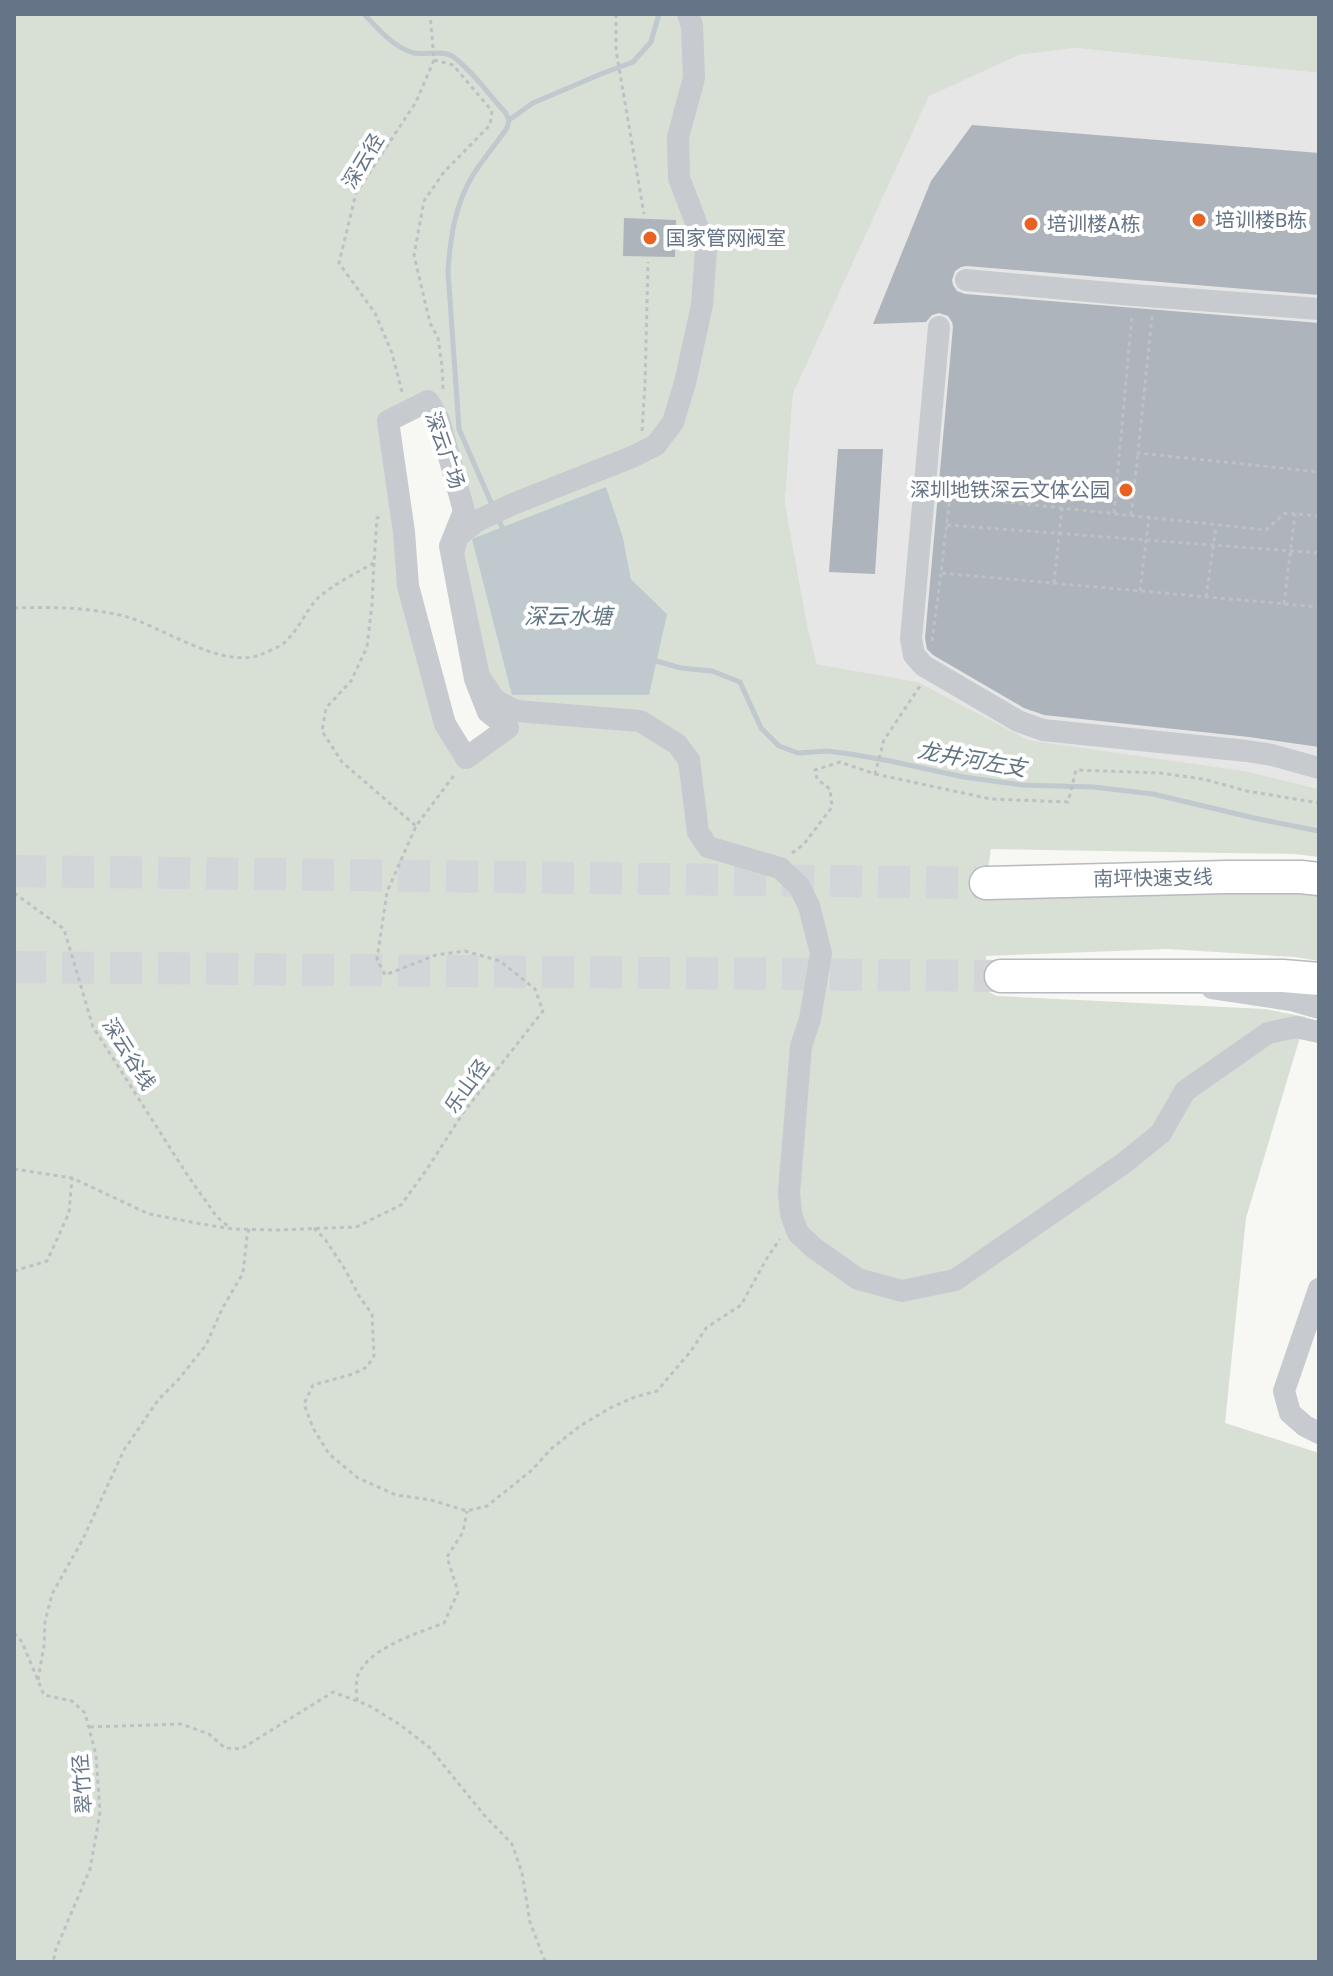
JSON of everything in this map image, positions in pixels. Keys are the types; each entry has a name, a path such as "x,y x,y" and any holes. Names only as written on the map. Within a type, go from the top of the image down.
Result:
{"highway":[{"name":"南坪快速支线","path":"986,883 1226,877 1319,879"},
{"path":"1001,976 1283,976 1319,979"}],"street":[{"path":"688,14 692,26 694,78 678,137 679,178 706,249 702,305 673,422 656,445 477,521 457,537 453,554 479,676 495,700 516,711 640,721 677,744 689,760 698,832 708,847 780,868 799,886 809,906 821,953 810,1019 801,1046 789,1193 791,1214 798,1233 858,1279 902,1291 955,1280 1124,1163 1161,1133 1185,1091 1268,1033 1296,1027 1319,1032"},
{"path":"966,280 1319,309"},
{"path":"939,327 911,639 914,655 924,666 1018,721 1043,730 1247,751 1319,768"},
{"name":"深云广场","path":"428,401 439,420 464,511 450,546 475,679 488,712 508,728 466,758 445,724 408,586 404,532 388,421 407,411 428,401"},
{"path":"1128,976 1263,995 1319,1008"},
{"path":"1319,1289 1284,1391 1290,1413 1319,1433"}],"path":[{"path":"430,14 434,60 453,65 492,111 490,125 444,172 424,201 414,255 430,323 438,338 444,404 439,420"},
{"path":"616,14 616,50 644,214"},
{"name":"深云径","path":"407,411 392,353 375,313 339,263 356,193 416,102 434,60"},
{"path":"632,457 642,429 648,262"},
{"path":"1131,515 1138,453 1144,296"},
{"path":"1114,513 1144,296"},
{"path":"1138,453 1319,472"},
{"path":"932,644 950,496 1266,530 1285,513 1319,516"},
{"path":"1054,583 1062,508"},
{"path":"400,513 377,518 367,647 351,681 326,708 322,731 342,762 416,826"},
{"path":"1284,604 1295,514"},
{"path":"1140,591 1149,517"},
{"path":"1206,597 1216,524"},
{"path":"947,525 1319,553"},
{"path":"14,608 60,606 125,617 153,626 186,644 216,653 242,658 259,656 284,643 319,597 374,563"},
{"path":"941,573 1319,607"},
{"path":"875,774 884,740 927,675"},
{"name":"乐山径","path":"14,1169 72,1178 149,1214 232,1229 356,1227 401,1205 463,1113 543,1011 535,989 500,961 465,951 436,955 385,975 377,959 387,892 416,826 466,758"},
{"path":"780,868 788,856 804,844 832,807 830,789 817,779 815,770 840,762 875,774 991,799 1068,802 1076,770 1160,773 1319,803"},
{"name":"深云谷线","path":"14,893 64,929 93,1027 195,1186 217,1217 232,1229"},
{"path":"14,1271 47,1261 69,1213 72,1178"},
{"path":"314,1228 325,1239 372,1314 374,1356 367,1367 353,1374 313,1385 304,1404 313,1428 329,1454 358,1478 396,1495 431,1500 467,1511 487,1506 580,1426 610,1408 657,1391 672,1376 706,1328 741,1305 783,1236 798,1233"},
{"path":"38,1680 45,1622 52,1594 83,1539 124,1450 158,1400 206,1345 243,1273 249,1229"},
{"path":"357,1701 357,1676 371,1658 403,1639 444,1623 458,1592 447,1557 463,1532 467,1511"},
{"path":"14,1633 22,1642 38,1680"},
{"name":"翠竹径","path":"38,1680 44,1695 72,1701 85,1713 96,1755 100,1813 90,1869 53,1962"},
{"path":"90,1727 181,1724 209,1734 225,1748 241,1749 333,1692 379,1711 429,1747 484,1815 512,1844 522,1873 530,1922 547,1962"}],"shaded area":[{"path":"14,14 1319,14 1319,73 1075,48 1019,55 929,96 793,394 785,503 817,664 918,682 1028,740 1245,771 1319,789 1319,857 991,849 985,888 1319,892 1319,961 1168,949 986,956 987,991 997,996 1265,1009 1306,1017 1246,1218 1225,1423 1319,1453 1319,1962 14,1962","holes":["427,401 464,510 450,546 488,712 508,728 466,758 408,586 389,421","606,488 623,537 631,579 667,614 472,540"]},
{"path":"1075,48 1319,73 1319,789 1245,771 1027,740 918,682 817,664 785,503 793,394 929,95 1019,55"}],"water":[{"name":"深云水塘","path":"606,487 623,537 631,579 667,614 649,695 512,695 472,539"}],"building":[{"name":"深圳地铁深云文体公园","path":"972,125 1319,153 1319,295 967,266 955,271 952,280 957,291 965,294 1319,323 1319,747 1044,715 1024,708 927,649 925,638 953,327 948,316 939,313 926,322 873,324 931,181"},
{"name":"国家管网阀室","path":"624,218 676,220 675,257 623,256"},
{"path":"838,449 883,449 875,574 829,572"}],"waterway":[{"path":"364,14 387,37 407,51 444,53 459,61 509,120 507,128 473,175 462,198 452,234 448,272 459,429 493,507"},
{"path":"509,120 533,103 633,62 651,42 659,14"},
{"path":"497,516 502,527"},
{"name":"龙井河左支","path":"656,661 681,668 712,671 740,682 761,728 779,746 798,753 827,751 850,754 1021,785 1093,787 1153,794 1319,831"}],"tunnel":[{"path":"14,871 986,883"},
{"path":"14,967 1001,976"}],"place":[{"name":"培训楼B栋","path":"1199,220"},
{"name":"培训楼A栋","path":"1031,224"},
{"name":"国家管网阀室","path":"650,238"},
{"name":"深圳地铁深云文体公园","path":"1126,490"}]}
